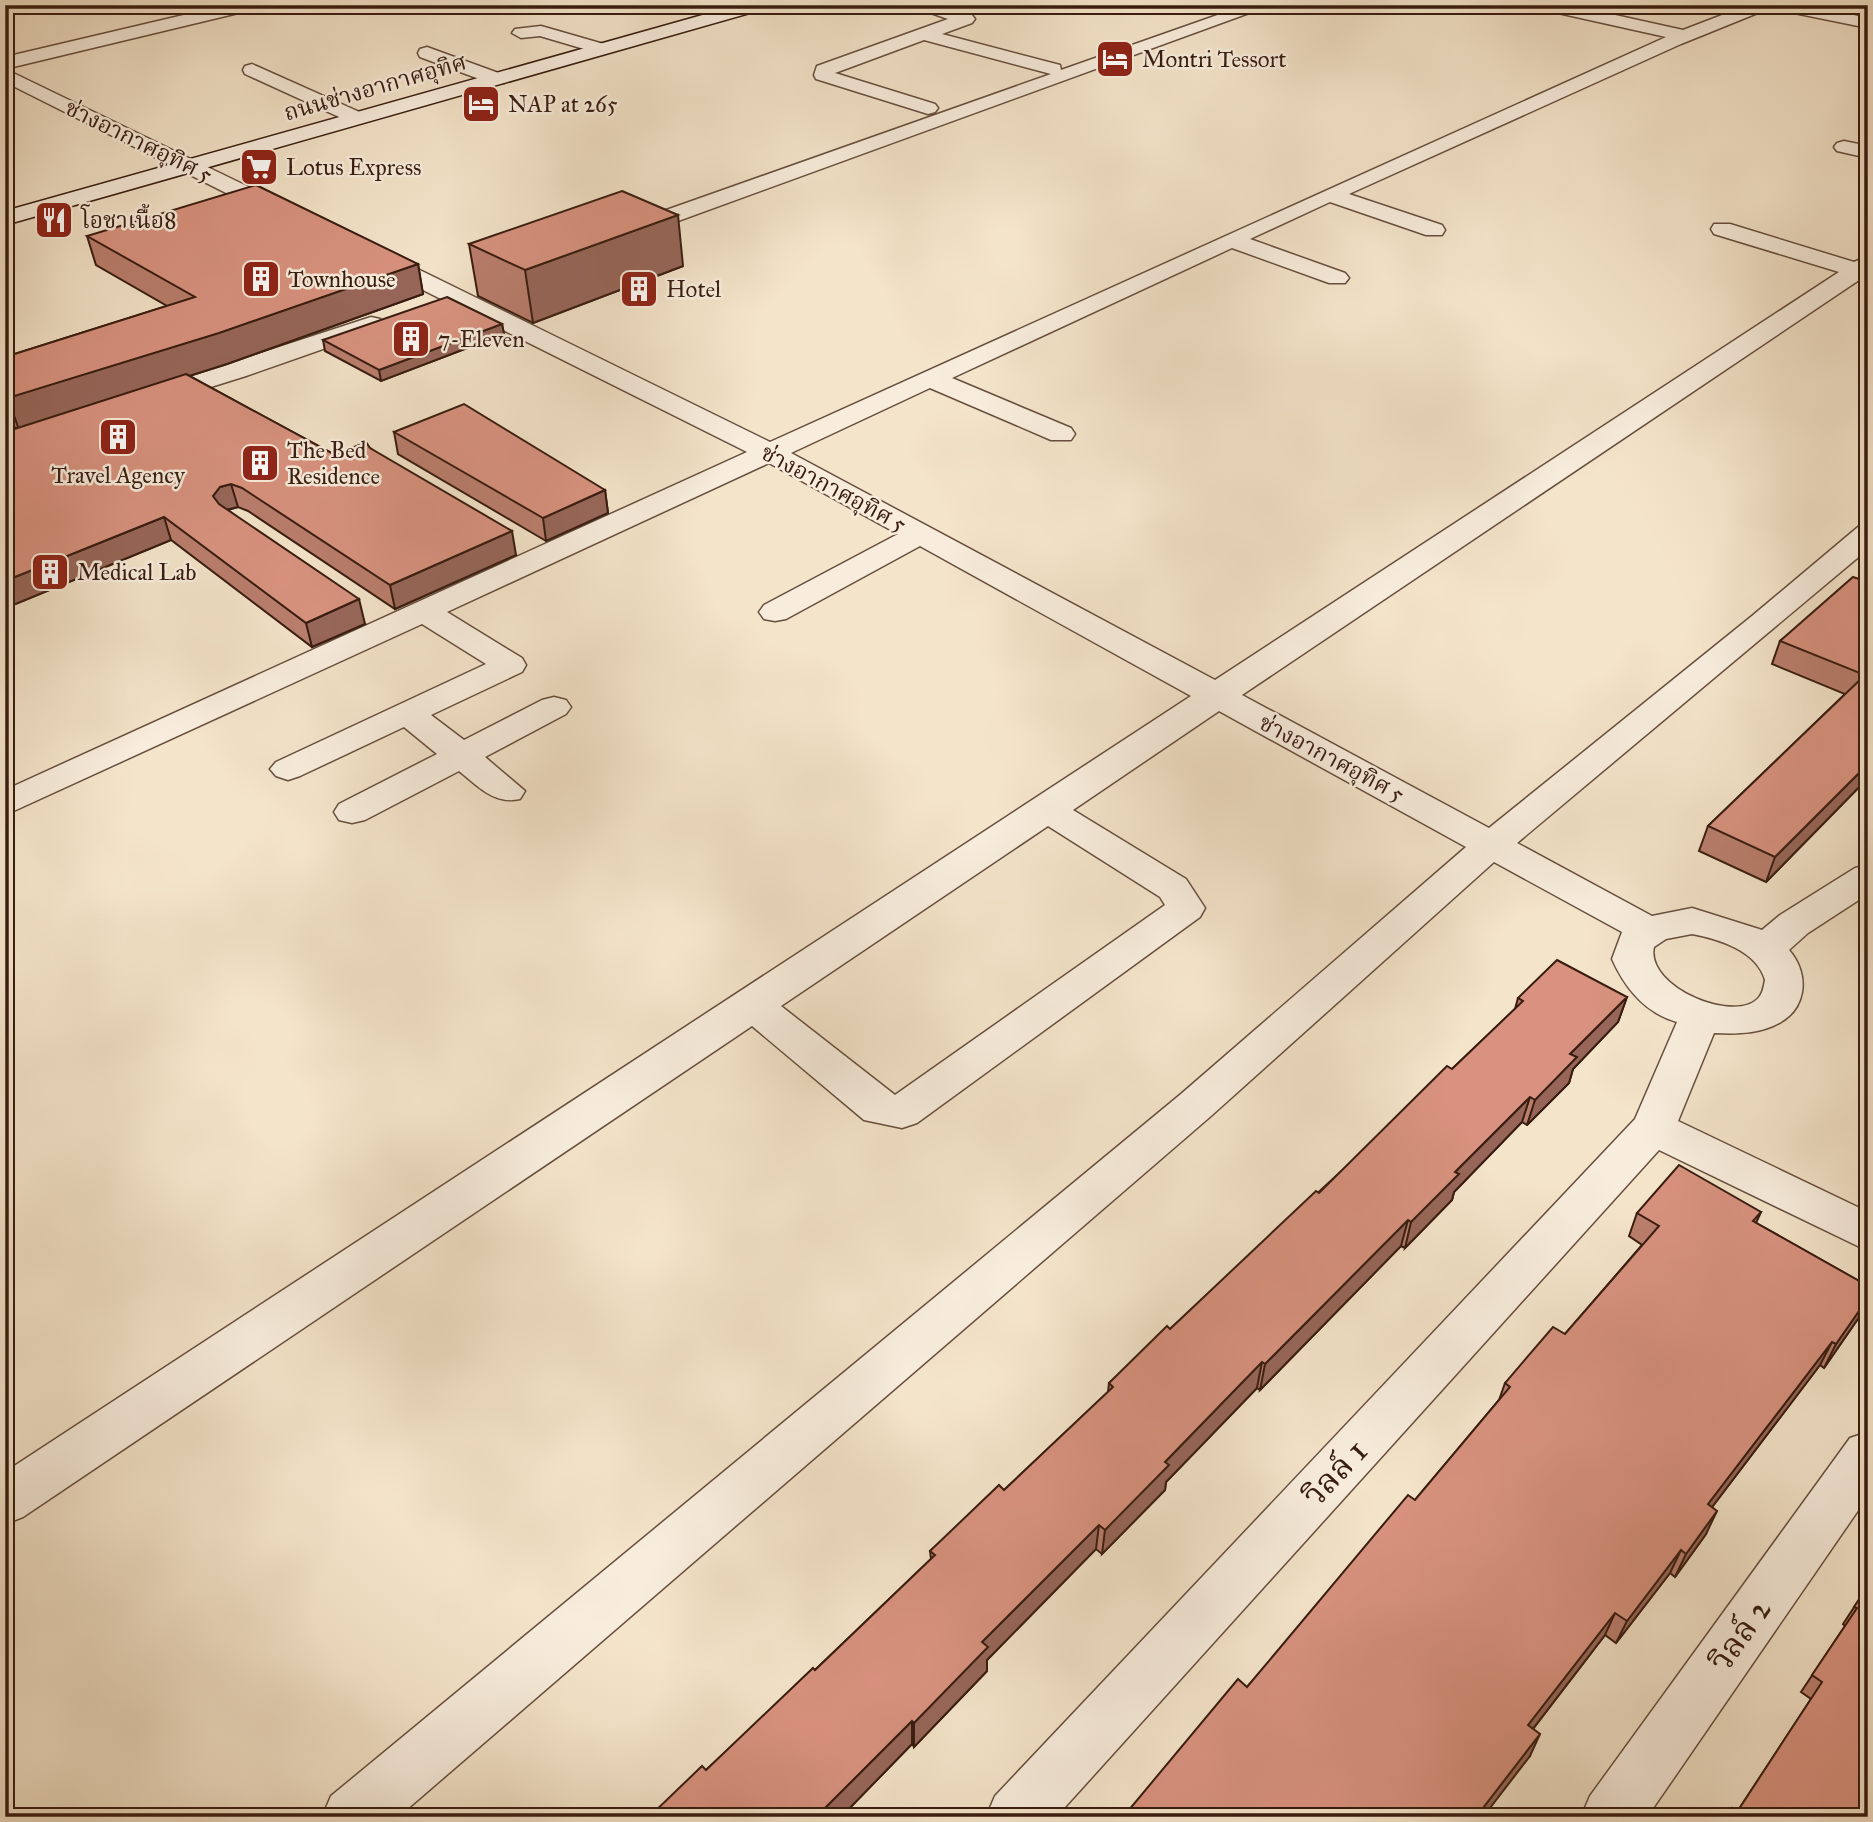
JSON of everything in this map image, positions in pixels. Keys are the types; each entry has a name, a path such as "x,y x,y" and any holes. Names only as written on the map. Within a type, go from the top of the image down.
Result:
{"street":[{"path":"5,63 249,5"},
{"path":"716,5 736,11"},
{"name":"ถนนช่างอากาศอุทิศ","path":"5,218 758,5"},
{"path":"916,5 967,19 824,70 823,75 928,108"},
{"path":"604,240 1264,5"},
{"path":"1546,5 1684,37"},
{"path":"5,804 1330,195 1684,37 1764,5"},
{"path":"1777,5 1868,23"},
{"path":"521,33 541,31 601,50"},
{"path":"926,35 1053,69"},
{"path":"428,53 497,79"},
{"path":"252,70 358,118"},
{"name":"ช่างอากาศอุทิศ 5","path":"5,75 309,225"},
{"path":"1844,146 1868,152"},
{"path":"1330,195 1434,230"},
{"path":"1722,229 1862,266"},
{"path":"1233,241 1337,278"},
{"name":"ช่างอากาศอุทิศ 5","path":"345,243 772,453 1648,930"},
{"path":"5,1501 1048,810 1862,266"},
{"path":"417,307 485,283"},
{"path":"128,404 237,371 394,316"},
{"path":"931,379 1061,434"},
{"path":"352,1817 1196,1105 1492,844 1763,624 1868,533"},
{"path":"775,612 920,534"},
{"path":"512,536 546,556"},
{"path":"361,603 394,626"},
{"path":"288,769 510,665 425,612"},
{"path":"352,812 554,707"},
{"path":"407,713 507,792"},
{"path":"753,1005 879,1109 902,1112 1186,908 1173,888 1048,810"},
{"path":"1765,949 1794,924 1868,877"},
{"path":"1692,921 1731,930 1765,949 1780,968 1785,988 1777,1005 1758,1017 1731,1021 1700,1017 1673,1007 1651,992 1636,975 1630,957 1634,942 1648,930 1667,922 1692,921"},
{"name":"วิลล์ 1","path":"1016,1817 1653,1128 1700,1017"},
{"path":"1653,1128 1868,1233"},
{"name":"วิลล์ 2","path":"1611,1817 1868,1454"}],"building":[{"path":"256,185 418,264 219,333 8,398 5,396 5,357 195,297 87,236"},
{"path":"622,191 678,215 525,270 469,244"},
{"name":"7-Eleven","path":"447,297 502,324 379,370 323,340"},
{"path":"186,374 335,455 366,442 370,448 512,531 390,585 242,488 231,484 220,487 213,496 219,504 359,599 306,623 164,517 5,581 5,432"},
{"path":"464,404 605,490 543,518 394,432"},
{"path":"1853,577 1868,582 1868,764 1775,857 1708,826 1865,675 1780,641"},
{"path":"1557,960 1627,997 1570,1054 1577,1057 1535,1100 1530,1097 1455,1172 1459,1174 1411,1222 1408,1220 1265,1364 1262,1362 1165,1462 1169,1465 1105,1530 1099,1525 982,1642 988,1647 816,1817 649,1817 702,1766 706,1770 813,1668 815,1670 935,1555 930,1551 999,1485 1004,1490 1113,1387 1109,1383 1167,1326 1170,1329 1316,1191 1319,1193 1447,1066 1452,1069 1523,1001 1518,998"},
{"path":"1679,1165 1761,1212 1753,1221 1868,1286 1868,1298 1836,1344 1832,1342 1708,1504 1717,1511 1686,1554 1681,1550 1627,1621 1615,1613 1528,1725 1540,1734 1476,1817 1123,1817 1238,1679 1247,1687 1408,1495 1415,1500 1510,1387 1505,1383 1553,1327 1565,1334 1659,1226 1637,1213"},
{"path":"1868,1586 1868,1772 1863,1780 1868,1784 1868,1799 1857,1817 1726,1817 1732,1808 1737,1812 1822,1682 1812,1675 1857,1608 1854,1607"}],"place":[{"name":"Montri Tessort","path":"1115,59"},
{"name":"NAP at 265","path":"481,104"},
{"name":"Lotus Express","path":"259,167"},
{"name":"โอชาเนื้อ8","path":"54,220"},
{"name":"Townhouse","path":"261,279"},
{"name":"Hotel","path":"639,289"},
{"name":"7-Eleven","path":"411,339"},
{"name":"Travel Agency","path":"118,437"},
{"name":"The Bed Residence","path":"260,463"},
{"name":"Medical Lab","path":"50,572"}]}
